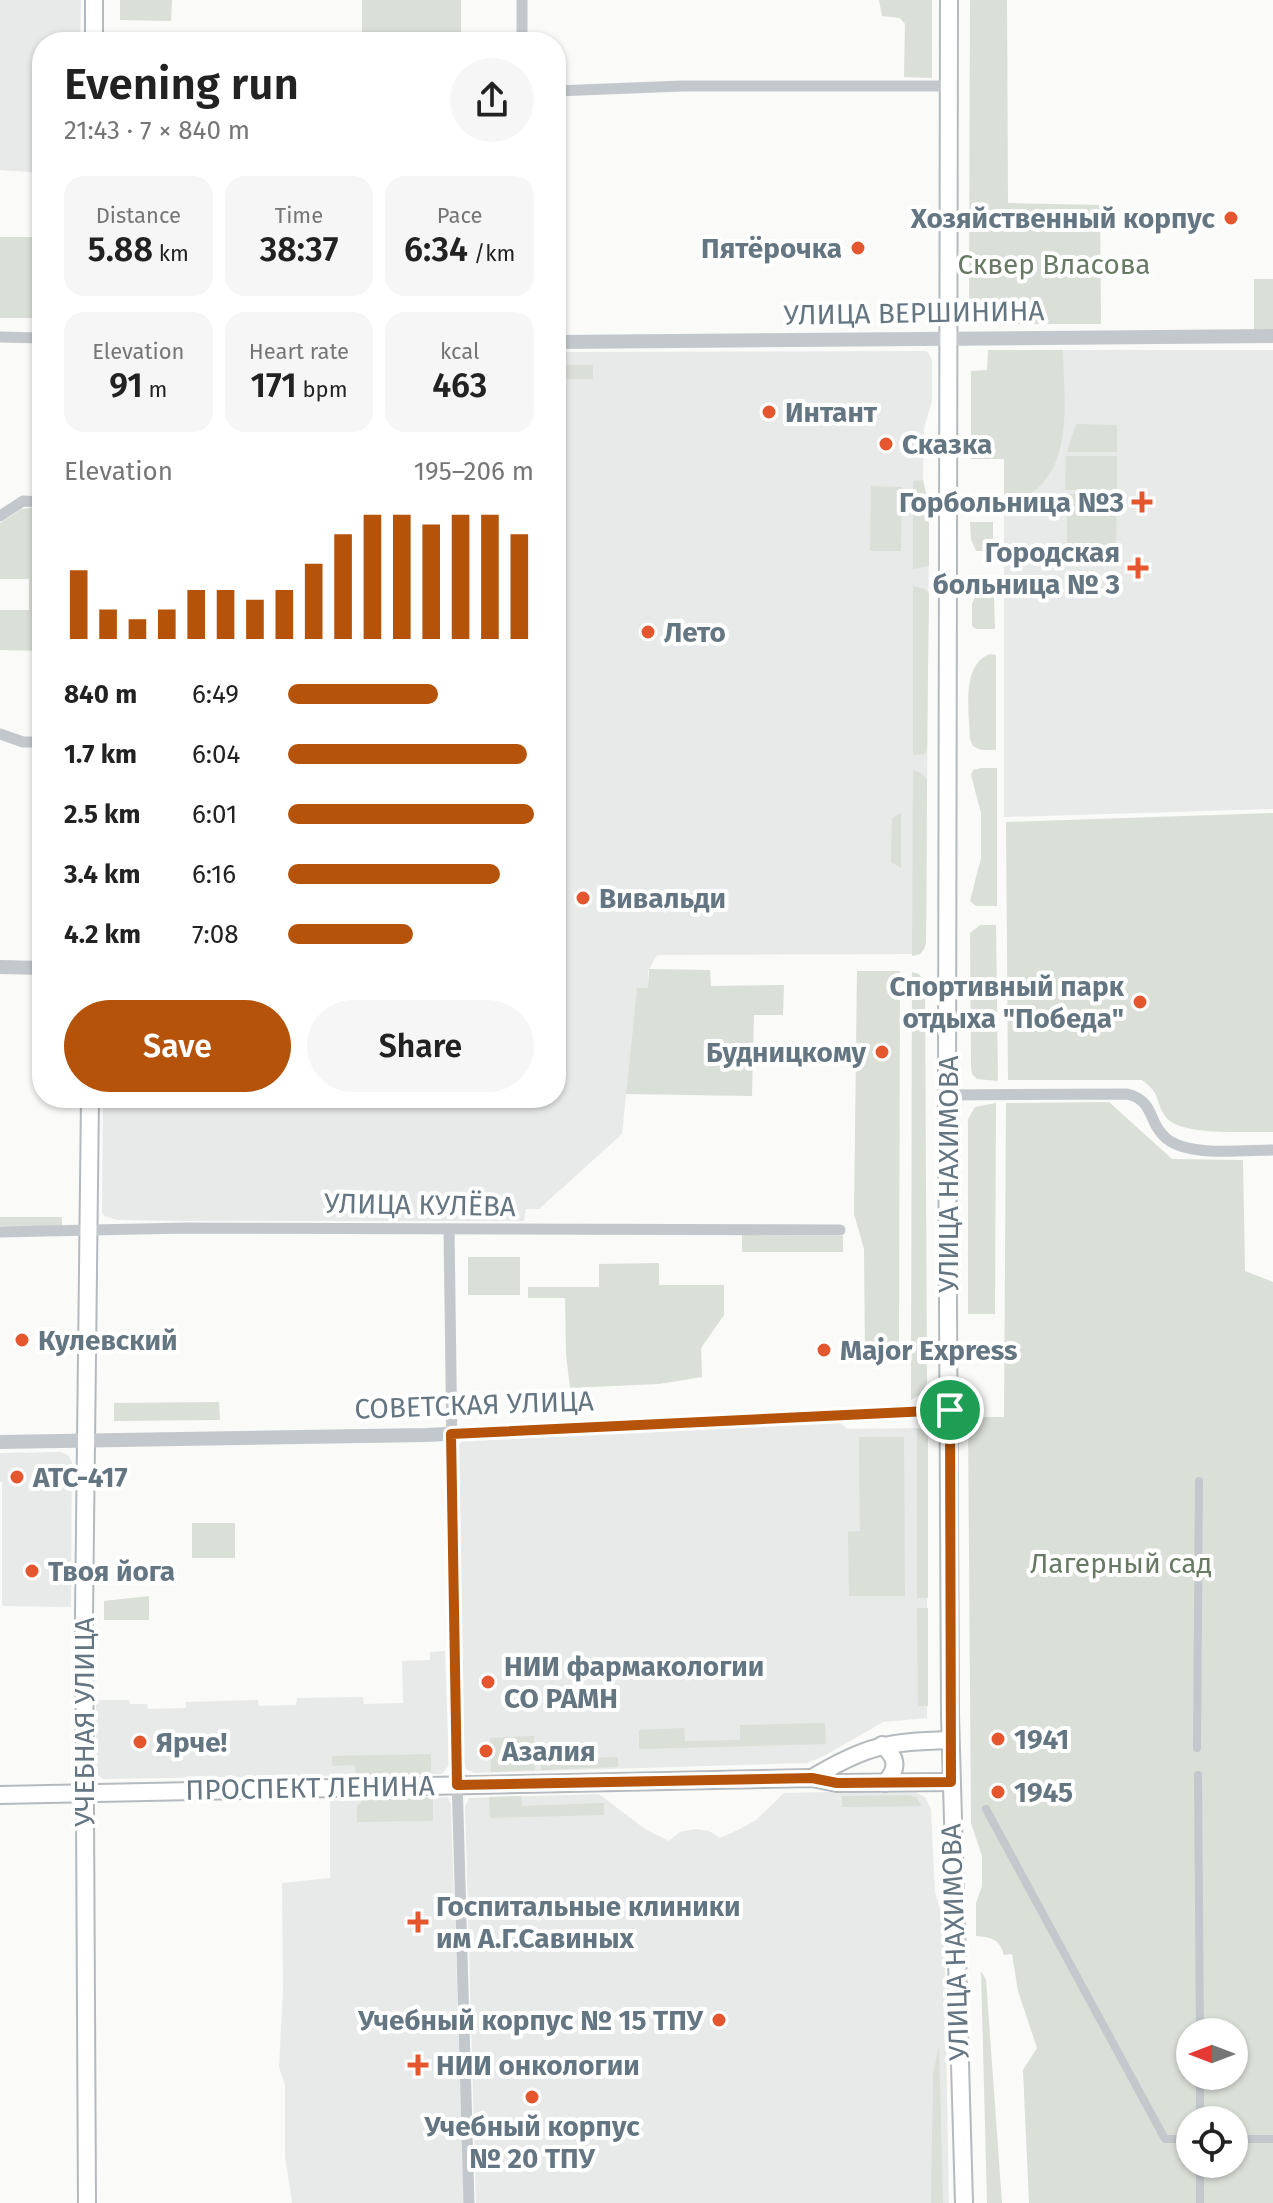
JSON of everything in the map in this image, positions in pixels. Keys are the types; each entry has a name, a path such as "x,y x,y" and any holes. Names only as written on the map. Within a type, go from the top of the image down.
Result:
{"main road":[{"path":"94,0 94,32"},
{"name":"УЛИЦА НАХИМОВА","path":"949,0 947,1095 950,1740 964,2203"},
{"name":"УЧЕБНАЯ УЛИЦА","path":"87,2203 84,1793 90,1108"},
{"path":"812,1778 848,1756 882,1745 950,1740"},
{"path":"882,1745 892,1753 896,1765 885,1783"},
{"name":"ПРОСПЕКТ ЛЕНИНА","path":"0,1795 812,1778 837,1783 951,1782"}],"street":[{"path":"522,0 522,32"},
{"path":"566,91 682,86 949,86"},
{"name":"УЛИЦА ВЕРШИНИНА","path":"566,342 1273,336"},
{"path":"0,337 32,338"},
{"path":"0,516 23,501 32,501"},
{"path":"0,734 32,742"},
{"path":"0,967 32,968"},
{"path":"947,1095 1127,1094 1139,1097 1149,1108 1157,1130 1169,1141 1183,1147 1273,1150"},
{"name":"УЛИЦА КУЛЁВА","path":"0,1232 186,1228 840,1230"},
{"path":"449,1229 457,1785 469,2203"},
{"name":"СОВЕТСКАЯ УЛИЦА","path":"0,1442 451,1434 950,1410"},
{"path":"1197,1748 1199,1481"},
{"path":"1198,1775 1200,2018"},
{"path":"986,1809 1165,2139 1176,2139"},
{"path":"1248,2139 1273,2139"},
{"path":"1200,2178 1200,2203"}],"shaded area":[{"path":"0,0 81,0 80,32 32,32 32,172 0,170"},
{"name":"Городская больница № 3","path":"1004,350 1273,350 1273,809 1004,817"},
{"path":"566,352 928,352 932,360 932,401 924,428 923,480 929,508 926,943 920,954 657,955 648,971 648,988 637,989 622,1134 539,1209 526,1209 524,1221 181,1221 118,1220 104,1216 103,1108 566,1108"},
{"path":"839,1421 847,1429 920,1428 927,1434 927,1718 883,1722 807,1763 474,1773 466,1769 458,1447 462,1440"},
{"path":"61,1452 69,1456 72,1462 71,1607 2,1606 0,1453"},
{"path":"445,1651 449,1765 442,1774 103,1779 96,1773 96,1700 129,1700 130,1704 147,1704 148,1709 186,1708 186,1702 258,1700 259,1706 296,1705 297,1698 363,1697 364,1704 403,1703 402,1661 430,1660 430,1652"},
{"path":"911,1790 925,1797 931,1809 935,1892 944,1923 949,2203 476,2203 465,1806 469,1798 599,1794 645,1829 669,1841 680,1832 695,1829 709,1831 720,1838 756,1820 784,1793"},
{"path":"448,1797 451,1805 464,2203 292,2203 285,2156 285,2085 279,2067 283,1991 282,1883 330,1878 330,1801"}],"green space":[{"path":"120,0 172,0 171,21 120,20"},
{"path":"362,0 461,0 461,32 362,32"},
{"path":"879,0 932,0 932,78 904,77 905,24 900,18 882,16"},
{"name":"Сквер Власова","path":"970,0 1007,0 1008,203 1100,205 1101,324 980,324 969,315"},
{"path":"0,237 32,237 32,318 0,318"},
{"path":"1254,279 1273,279 1273,331 1254,331"},
{"path":"988,350 1063,350 1064,422 1057,458 1038,488 1026,495 1004,500 1004,459 971,459 971,371 987,370"},
{"path":"566,365 593,365 593,379 566,379"},
{"path":"1076,424 1117,425 1117,452 1067,452"},
{"path":"1066,456 1117,456 1117,490 1065,490"},
{"path":"923,480 929,508 929,566 913,569 913,481"},
{"path":"871,486 902,487 901,551 870,551"},
{"path":"1067,494 1117,494 1116,546 1067,545"},
{"path":"32,508 32,651 0,650 0,610 29,610 29,579 0,579 0,523 22,509"},
{"path":"970,522 993,522 993,546 989,551 976,551 971,539"},
{"path":"913,586 929,593 927,750 924,754 913,755"},
{"path":"977,592 989,592 994,597 995,629 976,629 972,626 972,604"},
{"path":"990,654 996,655 996,750 981,750 973,746 970,739 970,679 974,668"},
{"path":"997,768 997,906 976,906 970,901 981,858 981,813 971,775 973,770"},
{"path":"913,770 927,780 926,943 920,954 912,956"},
{"path":"901,813 901,868 891,862 892,818"},
{"name":"Спортивный парк отдыха \"Победа\"","path":"1273,813 1273,1132 1199,1130 1172,1123 1165,1116 1155,1094 1142,1080 1008,1080 1006,822"},
{"path":"980,925 996,925 998,1081 977,1079 971,1067 970,933"},
{"path":"649,969 710,970 711,986 784,985 783,1015 754,1015 752,1096 626,1094 637,988 648,988"},
{"path":"857,971 900,971 899,1350 865,1350 864,1249 854,1214"},
{"path":"912,972 919,974 925,982 927,1382 923,1393 911,1400"},
{"name":"Лагерный сад","path":"1109,1102 1172,1159 1243,1160 1245,1271 1273,1282 1273,2203 1029,2203 1023,2070 1037,2048 1018,1991 1012,1954 1004,1955 994,1940 976,1936 976,1903 982,1886 982,1856 971,1823 968,1417 1004,1417 1006,1103"},
{"path":"996,1103 995,1314 968,1314 968,1119 975,1107"},
{"path":"0,1217 62,1217 62,1226 0,1226"},
{"path":"742,1235 843,1236 843,1252 742,1252"},
{"path":"468,1257 520,1257 520,1295 468,1295"},
{"path":"659,1263 659,1285 724,1285 724,1315 701,1348 702,1377 659,1384 570,1388 565,1298 528,1298 528,1287 599,1287 599,1264"},
{"path":"219,1402 220,1420 114,1421 114,1403"},
{"path":"917,1428 923,1429 928,1437 928,1598 917,1598"},
{"path":"859,1437 904,1437 905,1596 849,1596 848,1532 860,1531"},
{"path":"192,1523 235,1523 235,1558 192,1558"},
{"path":"149,1596 149,1620 104,1620 104,1601"},
{"path":"917,1608 928,1608 928,1706 918,1706"},
{"path":"825,1723 826,1744 639,1749 639,1730 684,1728 685,1741 740,1740 740,1725"},
{"path":"534,1736 535,1770 491,1772 490,1738"},
{"path":"431,1754 431,1774 362,1776 356,1773 354,1765 332,1766 332,1756"},
{"path":"618,1757 618,1767 541,1770 541,1760"},
{"path":"521,1796 522,1806 604,1803 604,1815 490,1818 489,1797"},
{"path":"842,1796 916,1797 922,1806 842,1807"},
{"path":"433,1797 433,1821 357,1822 357,1806 363,1800"},
{"path":"981,1971 986,1980 1002,2203 987,2203"},
{"path":"939,2046 943,2203 931,2203 933,2074"}],"place":[{"name":"Хозяйственный корпус","path":"1231,218"},
{"name":"Пятёрочка","path":"858,248"},
{"name":"Интант","path":"769,412"},
{"name":"Сказка","path":"886,444"},
{"name":"Горбольница №3","path":"1142,502"},
{"name":"Городская больница № 3","path":"1138,568"},
{"name":"Лето","path":"648,632"},
{"name":"Вивальди","path":"583,898"},
{"name":"Спортивный парк отдыха \"Победа\"","path":"1140,1002"},
{"name":"Будницкому","path":"882,1052"},
{"name":"Кулевский","path":"22,1340"},
{"name":"Major Express","path":"824,1350"},
{"name":"АТС-417","path":"17,1477"},
{"name":"Твоя йога","path":"32,1571"},
{"name":"НИИ фармакологии СО РАМН","path":"488,1682"},
{"name":"1941","path":"998,1739"},
{"name":"Ярче!","path":"140,1742"},
{"name":"Азалия","path":"486,1751"},
{"name":"1945","path":"998,1792"},
{"name":"Госпитальные клиники им А.Г.Савиных","path":"418,1922"},
{"name":"Учебный корпус № 15 ТПУ","path":"719,2020"},
{"name":"НИИ онкологии","path":"418,2065"},
{"name":"Учебный корпус № 20 ТПУ","path":"532,2097"}],"route":[{"path":"950,1410 951,1782 837,1783 812,1778 457,1785 451,1434 950,1410"}]}
